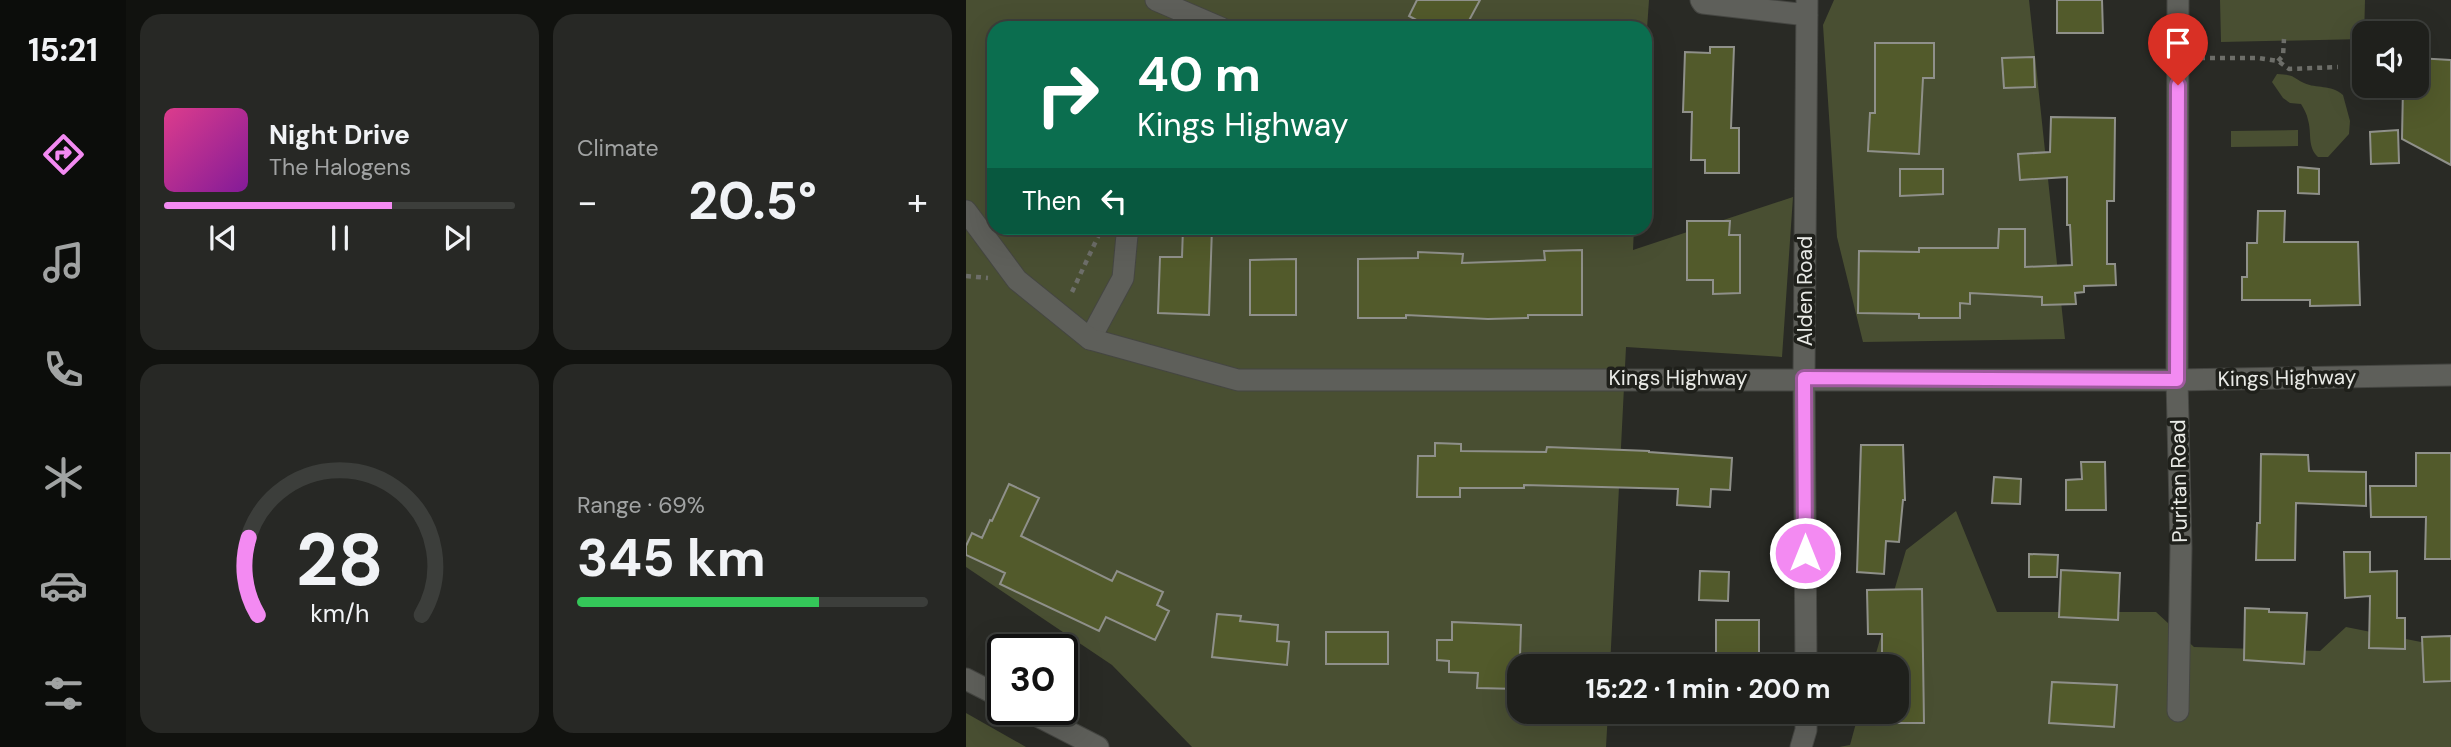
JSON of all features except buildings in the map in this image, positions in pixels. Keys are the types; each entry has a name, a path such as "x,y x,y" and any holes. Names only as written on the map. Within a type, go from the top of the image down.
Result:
{"street":[{"path":"1156,0 1205,21"},
{"path":"1701,0 1703,3 1807,7"},
{"name":"Puritan Road","path":"2178,0 2177,380 2181,548 2178,711"},
{"name":"Alden Road","path":"1806,654 1804,378 1807,7"},
{"name":"Kings Highway","path":"966,211 1017,280 1090,339 1238,380 2177,380 2451,375"},
{"path":"1090,339 1122,278 1127,235"},
{"path":"966,679 987,690"},
{"path":"1801,747 1806,724"},
{"path":"1055,725 1098,747"}],"path":[{"path":"2278,61 2283,56 2284,39"},
{"path":"2178,58 2259,58 2278,61 2289,69 2338,67"},
{"path":"1072,292 1099,235"}],"green space":[{"path":"966,0 1649,0 1648,21 987,21 987,235 1634,235 1633,250 1793,197 1782,357 1626,347 1611,654 1507,654 1507,724 1607,724 1606,747 1192,747 1112,665 1078,642 1078,634 1066,634 966,567"},
{"path":"1834,0 2029,0 2065,339 1863,342 1837,237 1823,25"},
{"path":"2220,0 2365,0 2364,21 2352,21 2352,39 2221,42"},
{"path":"2277,74 2290,75 2304,83 2333,89 2343,95 2350,121 2349,134 2328,157 2318,157 2315,153 2305,112 2301,104 2290,103 2283,98 2272,82"},
{"path":"2298,130 2298,146 2231,147 2231,131"},
{"path":"1956,511 1997,612 2156,612 2194,647 2320,651 2346,627 2451,648 2451,747 1839,747 1850,745 1856,724 1909,724 1909,654 1876,654 1906,550"},
{"path":"966,713 1026,747 966,747"}],"route":[{"path":"1805,553 1804,378 2177,380 2178,85"}]}
